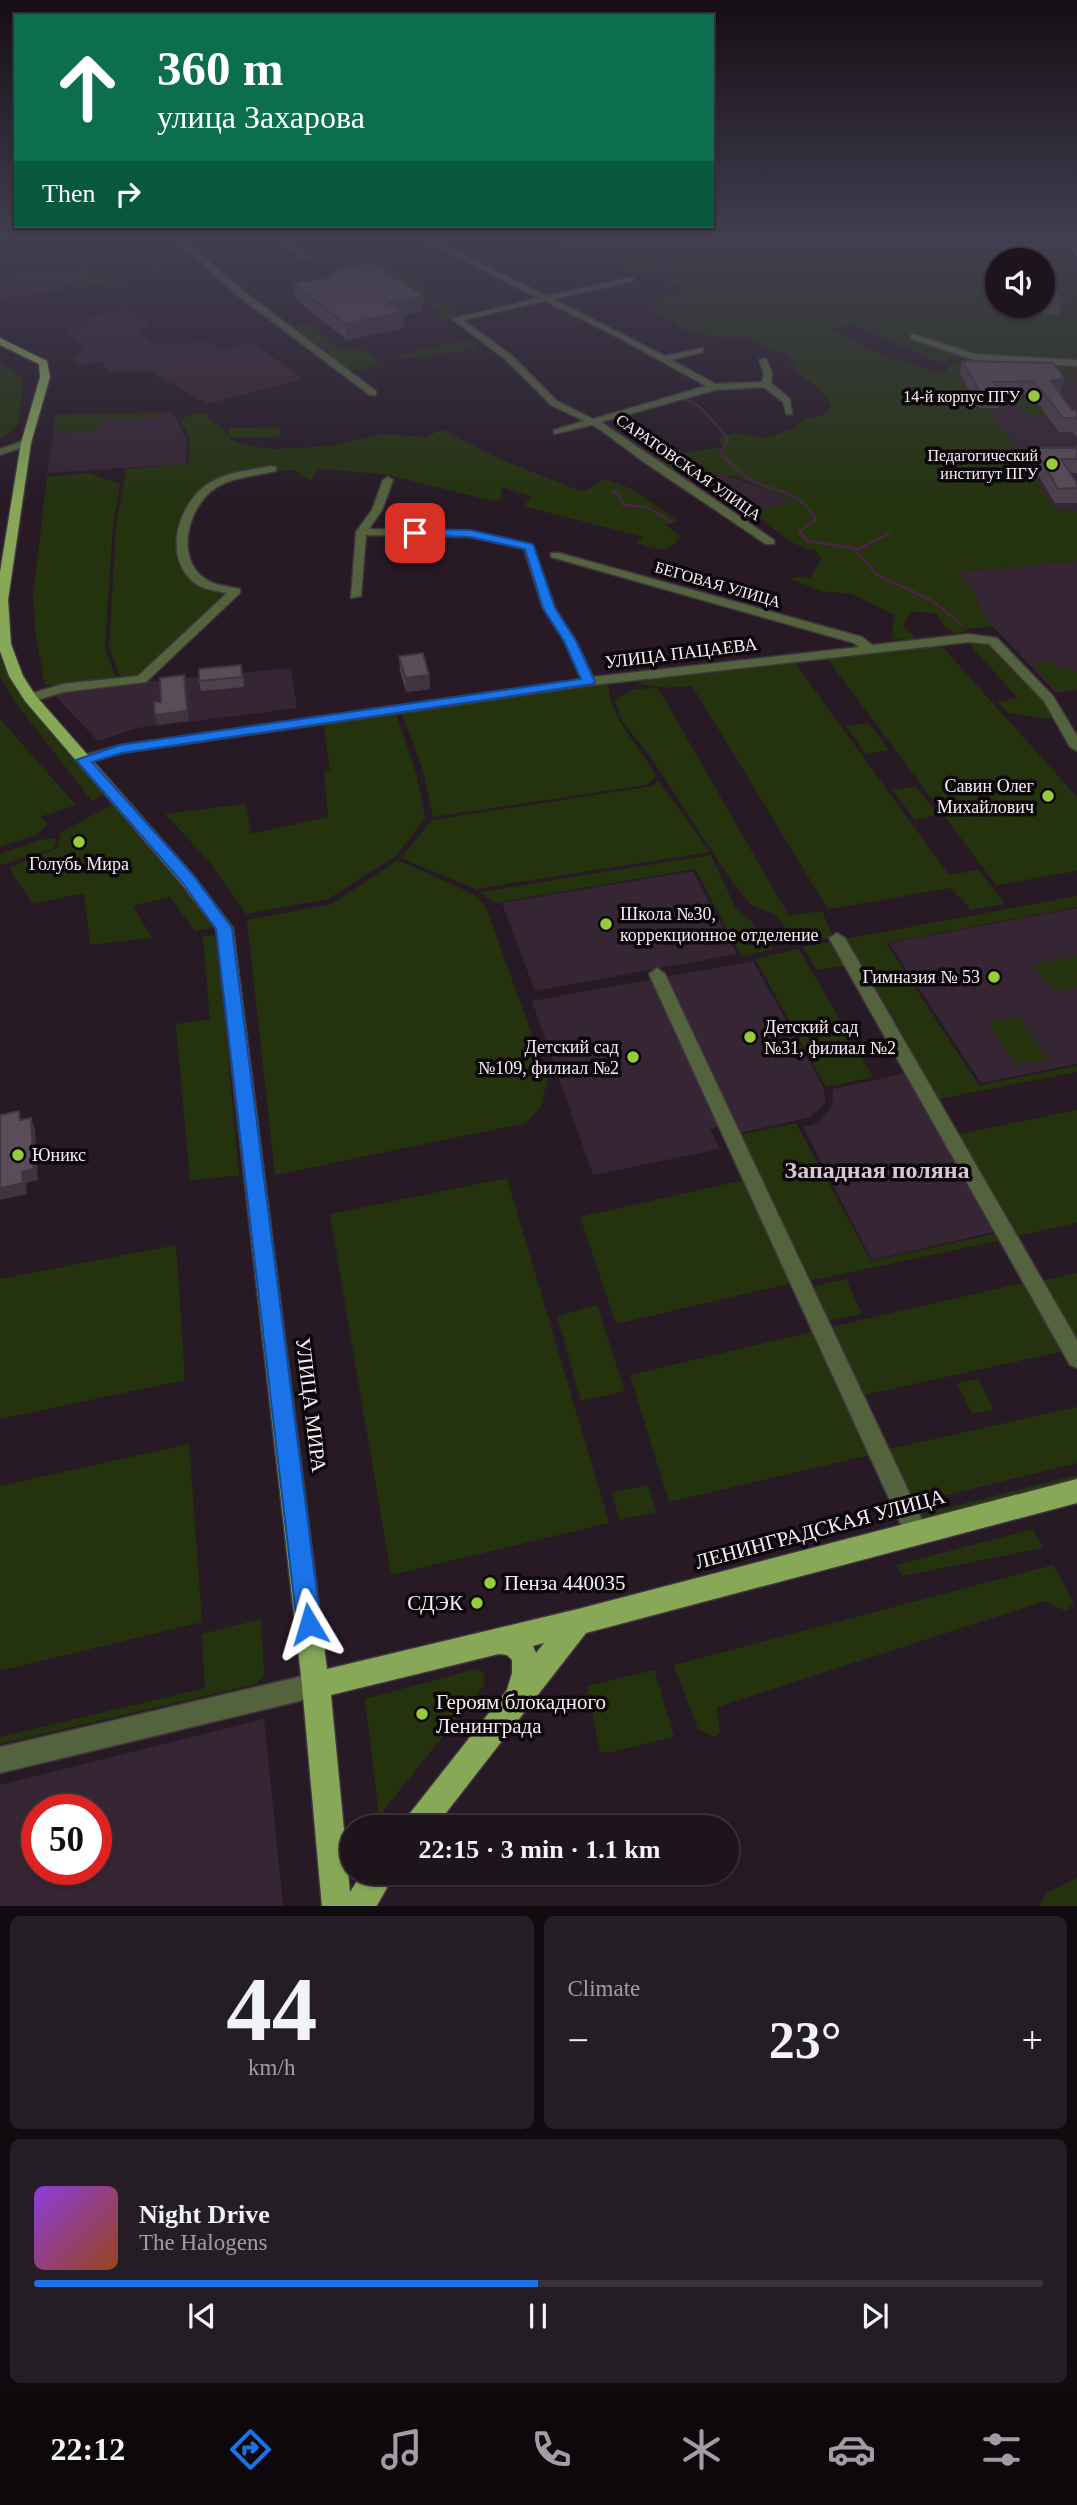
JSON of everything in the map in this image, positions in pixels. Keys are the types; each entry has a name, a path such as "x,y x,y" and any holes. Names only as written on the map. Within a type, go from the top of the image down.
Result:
{"main road":[{"path":"0,341 44,363 45,377 26,443 2,600 4,644 16,676 30,698 83,760"},
{"name":"УЛИЦА МИРА","path":"83,760 216,913 224,928 232,974 256,1202 316,1685 337,1906"},
{"name":"ЛЕНИНГРАДСКАЯ УЛИЦА","path":"316,1685 578,1622 1077,1491"},
{"path":"426,1815 578,1622"},
{"path":"494,1641 515,1645 526,1662 526,1676 510,1708"},
{"path":"358,1906 372,1885"}],"street":[{"path":"285,327 373,393"},
{"name":"САРАТОВСКАЯ УЛИЦА","path":"467,327 508,356 554,403 595,423 770,542"},
{"path":"601,327 714,387"},
{"path":"914,337 974,357 1077,363"},
{"path":"664,359 701,350"},
{"path":"763,360 768,373 766,384"},
{"path":"557,432 714,387 766,384 787,401 789,412"},
{"path":"0,452 26,443"},
{"path":"30,698 64,688 142,679 236,591 201,582 187,568 183,542 189,513 208,488 240,475 272,469"},
{"path":"355,596 361,532 377,510 388,480"},
{"path":"361,532 470,534 529,547 549,608 570,641 589,682"},
{"name":"БЕГОВАЯ УЛИЦА","path":"555,555 858,640 869,649"},
{"name":"УЛИЦА ПАЦАЕВА","path":"83,760 145,746 589,682 969,638 993,641 1049,699 1077,747"},
{"path":"837,938 1077,1359"},
{"path":"657,974 916,1532"},
{"path":"0,1760 316,1685"}],"shaded area":[{"path":"86,327 151,327 138,330 154,345 209,341 223,349 254,343 303,379 207,404 150,371 111,373 102,362 76,365 71,357 83,350 66,331"},
{"name":"Педагогический институт ПГУ","path":"1077,366 1077,512 1054,508 998,421 971,408 948,375"},
{"path":"168,412 175,416 187,439 186,464 47,473 56,415"},
{"path":"719,473 780,494 789,502 789,510 755,515 698,476"},
{"path":"1077,561 1077,690 1056,693 984,617 974,593 957,572"},
{"path":"291,668 297,708 137,728 98,741 56,697 66,689"},
{"path":"693,871 737,954 535,991 502,903"},
{"name":"Гимназия № 53","path":"1077,908 1077,1064 981,1083 889,943"},
{"path":"753,961 824,1088 825,1103 811,1117 739,1133 666,977"},
{"path":"653,979 720,1126 710,1129 720,1149 593,1175 532,1001"},
{"path":"907,1073 998,1231 872,1260 803,1127 818,1123 832,1106 833,1089"},
{"path":"264,1719 283,1906 0,1906 0,1785"}],"green space":[{"path":"291,327 312,327 339,347 359,347 376,359 378,365 357,370 339,364 327,356 328,351 334,347 322,350"},
{"path":"677,327 842,327 832,329 889,358 944,374 952,364 964,359 1077,365 1077,370 1073,370 1077,382 1070,382 1062,372 995,372 984,408 996,413 991,417 998,421 1054,508 1077,512 1077,561 958,572 974,593 984,617 994,627 972,628 956,635 943,625 937,613 912,612 903,625 916,640 891,639 895,615 852,594 822,591 792,580 793,577 810,578 821,559 816,551 790,541 752,513 789,502 780,495 737,477 670,469 650,458 724,447 718,438 735,433 764,438 793,429 803,420 827,413 831,405 819,389 789,366 796,363 786,353 772,351 745,337 718,337"},
{"path":"856,327 1077,327 1077,363 973,356 938,362"},
{"path":"462,340 475,344 476,349 415,358 398,357 409,353"},
{"path":"0,361 23,379 19,423 0,440"},
{"path":"1031,394 1047,417 1024,411 1007,395"},
{"path":"167,413 171,416 102,420 97,430 56,433 57,415"},
{"path":"193,413 208,413 208,419 223,428 227,437 230,428 281,427 279,437 228,438 244,445 272,449 331,446 381,434 424,437 443,430 498,458 582,492 605,479 634,490 678,521 666,525 680,536 666,548 650,547 637,543 643,537 523,506 532,496 501,487 501,500 493,501 384,474 319,469 310,481 295,470 236,474 202,489 182,549 185,571 192,578 229,592 137,678 121,679 109,648 116,527 126,469 188,464 190,439 180,419"},
{"path":"89,473 120,484 113,527 105,648 117,680 45,685 36,636 33,595 47,477"},
{"path":"985,639 1055,711 1049,719 1009,713 997,702 1018,698 967,642"},
{"path":"938,642 1077,797 1077,871 996,885 825,656"},
{"path":"0,651 104,792 103,795 92,801 15,702 0,676"},
{"path":"792,659 949,875 979,870 1005,904 971,910 951,888 828,909 692,686 657,687 637,682 641,676"},
{"path":"1050,660 1058,668 1077,671 1077,689 1058,691 1033,665"},
{"path":"608,680 609,694 619,719 656,776 646,785 433,817 423,770 400,709"},
{"path":"658,688 789,916 822,911 833,937 797,944 776,915 751,905 730,879 652,759 623,722 614,699 636,689"},
{"path":"395,710 416,773 425,818 396,856 328,899 246,914 209,861 165,814 246,804 251,834 328,817 324,772 330,770 323,721"},
{"path":"0,719 76,805 40,817 48,824 37,835 0,847"},
{"path":"869,723 889,750 866,754 846,726"},
{"path":"658,780 710,852 475,889 401,858 432,820 653,786"},
{"path":"916,786 938,815 915,820 893,790"},
{"path":"112,805 218,927 195,931 170,897 133,906 152,938 90,945 84,893 33,904 9,868 57,848 61,832"},
{"path":"55,838 56,845 51,849 0,865 0,854 39,840"},
{"path":"711,855 735,907 750,920 773,949 742,957 695,869 495,903 480,892"},
{"path":"398,860 473,894 485,905 548,1079 540,1108 526,1123 275,1175 247,920 332,904"},
{"path":"1077,896 1077,907 886,943 979,1085 1077,1066 1077,1072 934,1100 840,940"},
{"path":"217,935 239,1175 190,1181 176,1024 210,1019 203,937"},
{"path":"836,941 849,965 817,970 803,947"},
{"path":"799,949 873,1077 826,1087 755,959"},
{"path":"1077,956 1077,987 1054,991 1033,964"},
{"path":"1018,1016 1048,1059 1016,1065 987,1022"},
{"path":"1077,1110 1077,1223 1012,1237 954,1135"},
{"path":"796,1123 871,1261 1003,1232 1007,1239 804,1282 735,1136"},
{"path":"507,1178 609,1523 391,1575 330,1214"},
{"path":"748,1179 796,1282 616,1324 580,1217"},
{"path":"176,1245 185,1380 0,1419 0,1279"},
{"path":"1077,1273 1077,1351 1038,1282"},
{"path":"846,1279 862,1314 823,1322 808,1288"},
{"path":"1031,1281 1069,1350 859,1396 826,1328"},
{"path":"597,1305 625,1391 581,1401 557,1316"},
{"path":"820,1330 874,1454 669,1502 630,1375"},
{"path":"978,1379 994,1410 972,1414 957,1383"},
{"path":"1077,1407 1077,1463 910,1504 884,1450"},
{"path":"189,1444 202,1622 0,1671 0,1486"},
{"path":"1077,1475 1077,1484 918,1525 914,1516"},
{"path":"648,1485 656,1512 619,1520 612,1493"},
{"path":"1033,1529 1043,1548 902,1576 896,1565"},
{"path":"1053,1565 1074,1603 1066,1611 1045,1601 717,1707 720,1733 714,1737 698,1729 674,1665"},
{"path":"261,1619 264,1675 256,1684 0,1744 0,1737 205,1688 202,1634"},
{"path":"476,1669 484,1674 484,1685 380,1815 365,1699"},
{"path":"654,1670 674,1737 607,1753 600,1751 587,1686"},
{"path":"1077,1878 1077,1906 1039,1906 1046,1893"}],"building":[{"path":"962,361 1053,363 1064,378 1051,381 1072,410 1077,410 1077,420 1063,418 1034,381 994,382 1002,395 982,395"},
{"path":"1034,448 1077,448 1077,459 1061,459 1077,483 1077,488 1058,489"},
{"path":"423,653 429,675 405,678 399,656"},
{"path":"241,665 242,677 199,681 199,669"},
{"path":"184,675 187,711 155,715 154,702 161,702 160,678"},
{"name":"Юникс","path":"19,1111 20,1120 31,1118 34,1169 22,1172 23,1183 0,1188 0,1115"}],"waterway":[{"path":"686,399 700,407 728,438 721,454 739,471 751,480 796,498 810,510 816,520 799,531 807,541 858,549 889,534"},
{"path":"613,491 617,492 623,505 647,507 671,522"},
{"path":"854,549 877,575 931,600 962,625"}],"place":[{"name":"14-й корпус ПГУ","path":"1034,396"},
{"name":"Педагогический институт ПГУ","path":"1052,464"},
{"name":"Савин Олег Михайлович","path":"1048,796"},
{"name":"Голубь Мира","path":"79,842"},
{"name":"Школа №30, коррекционное отделение","path":"606,924"},
{"name":"Гимназия № 53","path":"994,977"},
{"name":"Детский сад №31, филиал №2","path":"750,1037"},
{"name":"Детский сад №109, филиал №2","path":"633,1057"},
{"name":"Юникс","path":"18,1155"},
{"name":"Пенза 440035","path":"490,1583"},
{"name":"СДЭК","path":"477,1603"},
{"name":"Героям блокадного Ленинграда","path":"422,1714"}],"district":[{"name":"Западная поляна","path":"877,1170"}],"route":[{"path":"309,1624 255,1191 232,974 224,928 216,913 187,878 83,760 120,749 589,682 570,641 549,608 529,547 470,534 415,533"}]}
